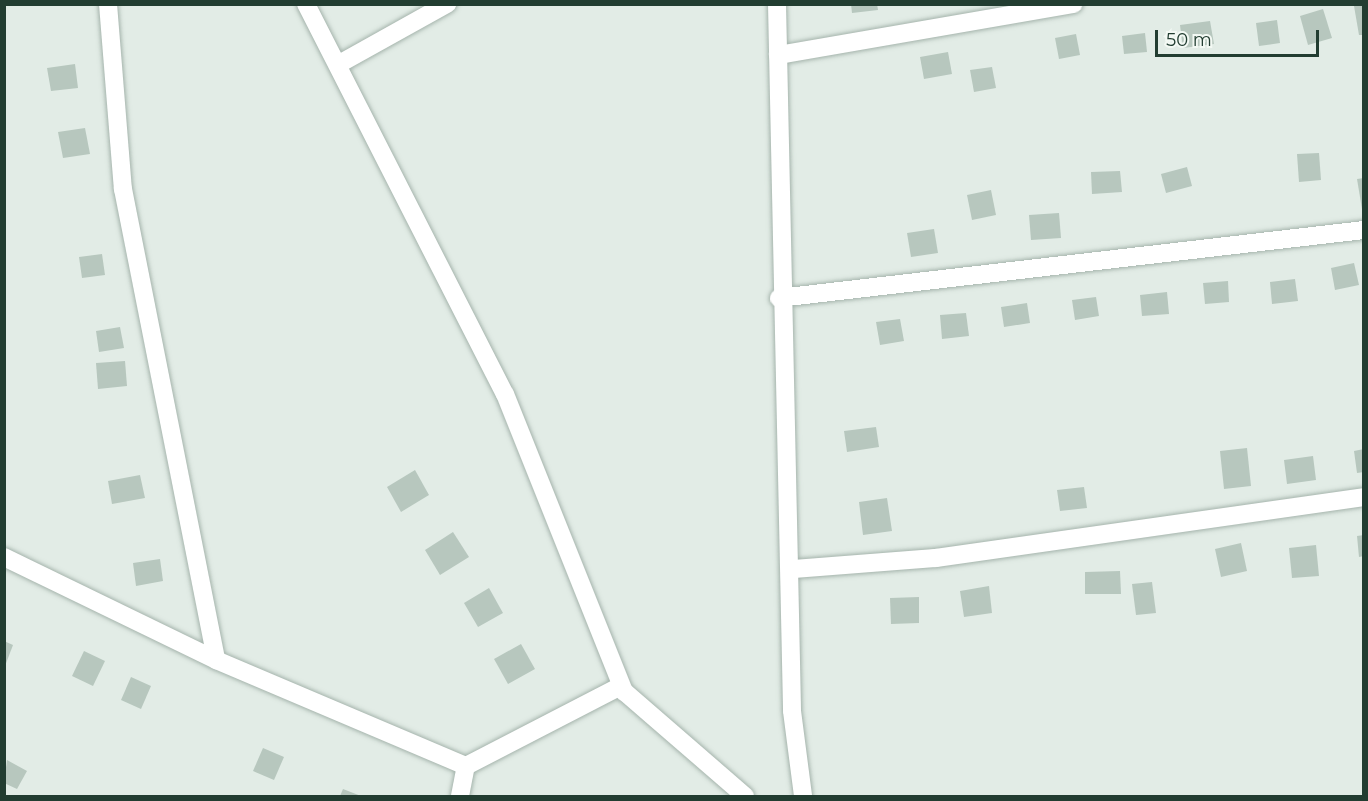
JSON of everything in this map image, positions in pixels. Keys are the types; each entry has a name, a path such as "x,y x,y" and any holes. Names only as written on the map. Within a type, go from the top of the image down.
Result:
{"street":[{"path":"108,4 123,189 216,660"},
{"path":"306,4 339,64 506,394 624,692"},
{"path":"339,64 447,4"},
{"path":"777,4 779,298 793,569 792,711 803,796"},
{"path":"777,55 1074,4"},
{"path":"779,298 1364,230"},
{"path":"793,569 936,558 1364,496"},
{"path":"4,557 216,660 466,766"},
{"path":"466,766 619,687 745,796"},
{"path":"460,796 466,766"}],"building":[{"path":"851,4 877,4 878,10 852,13"},
{"path":"1364,4 1364,35 1359,35 1354,6"},
{"path":"1323,9 1332,38 1308,45 1300,16"},
{"path":"1277,20 1280,43 1259,46 1256,23"},
{"path":"1210,21 1214,44 1183,48 1180,25"},
{"path":"1145,33 1147,52 1124,54 1122,36"},
{"path":"1076,34 1080,55 1059,59 1055,38"},
{"path":"948,52 952,74 924,79 920,57"},
{"path":"75,64 78,88 51,91 47,68"},
{"path":"992,67 996,88 974,92 970,70"},
{"path":"85,128 90,154 63,158 58,132"},
{"path":"1319,153 1321,180 1299,182 1297,154"},
{"path":"1187,167 1192,186 1166,193 1161,174"},
{"path":"1120,171 1122,192 1092,194 1091,172"},
{"path":"1364,178 1364,209 1362,209 1357,179"},
{"path":"991,190 996,215 972,220 967,195"},
{"path":"1059,213 1061,238 1031,240 1029,215"},
{"path":"934,229 938,253 911,257 907,233"},
{"path":"102,254 105,275 82,278 79,257"},
{"path":"1354,263 1359,285 1335,290 1331,268"},
{"path":"1295,279 1298,301 1272,304 1270,282"},
{"path":"1228,281 1229,302 1205,304 1203,283"},
{"path":"1167,292 1169,314 1142,316 1140,295"},
{"path":"1096,297 1099,316 1075,320 1072,300"},
{"path":"1027,303 1030,323 1004,327 1001,307"},
{"path":"966,313 969,336 942,339 940,315"},
{"path":"900,319 904,341 880,345 876,322"},
{"path":"120,327 124,348 99,352 96,331"},
{"path":"125,361 127,386 98,389 96,363"},
{"path":"876,427 879,447 847,452 844,431"},
{"path":"1247,448 1251,486 1224,489 1220,451"},
{"path":"1364,449 1364,472 1357,473 1354,451"},
{"path":"1313,456 1316,480 1287,484 1284,460"},
{"path":"415,470 429,495 401,512 387,487"},
{"path":"140,475 145,498 112,504 108,481"},
{"path":"1084,487 1087,508 1060,511 1057,490"},
{"path":"887,498 892,531 863,535 859,502"},
{"path":"453,532 469,557 440,575 425,550"},
{"path":"1364,535 1364,556 1359,557 1357,536"},
{"path":"1241,543 1247,571 1221,577 1215,549"},
{"path":"1316,545 1319,576 1292,578 1289,548"},
{"path":"160,559 163,581 136,586 133,563"},
{"path":"1120,571 1121,594 1085,594 1085,572"},
{"path":"1152,582 1156,613 1136,615 1132,584"},
{"path":"989,586 992,613 964,617 960,591"},
{"path":"489,588 503,613 478,627 464,603"},
{"path":"919,597 919,623 891,624 890,598"},
{"path":"4,641 13,645 5,666 4,666"},
{"path":"521,644 535,669 508,684 494,659"},
{"path":"84,651 105,661 93,686 72,676"},
{"path":"131,677 151,686 141,709 121,700"},
{"path":"263,748 284,757 274,780 253,771"},
{"path":"7,760 27,771 17,789 4,783"},
{"path":"343,789 361,796 340,796"}]}
